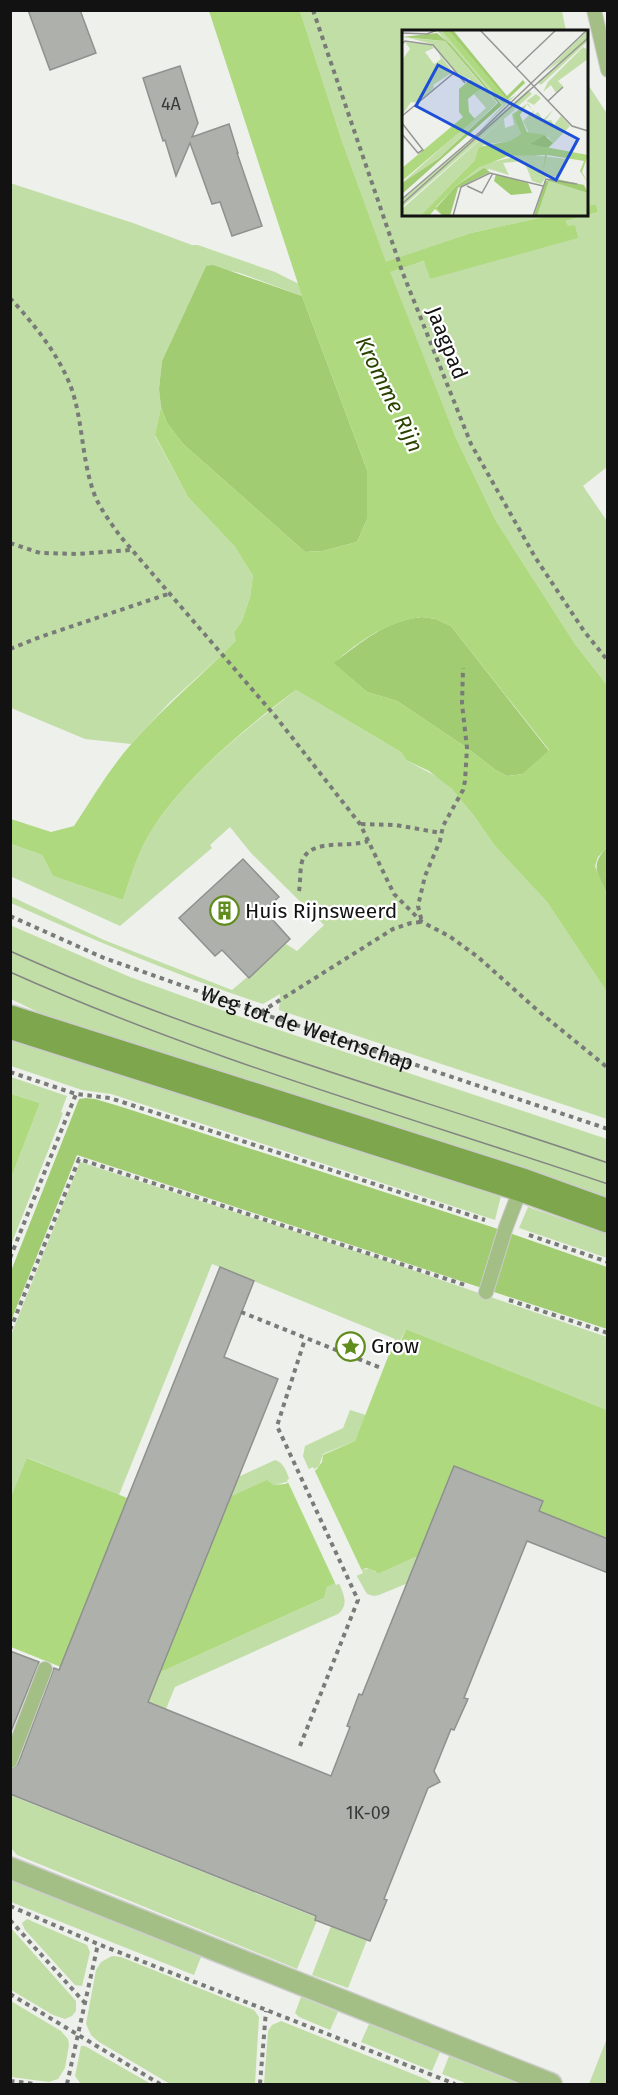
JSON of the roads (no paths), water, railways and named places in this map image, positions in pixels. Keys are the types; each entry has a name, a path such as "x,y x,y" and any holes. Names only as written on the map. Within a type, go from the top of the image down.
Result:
{"main road":[{"path":"10,1022 522,1185 608,1216"}],"street":[{"path":"10,1868 551,2085"}],"lane":[{"path":"594,10 608,70"},
{"path":"486,1292 522,1185"},
{"path":"10,1761 45,1669"}],"water":[{"name":"Kromme Rijn","path":"209,11 300,11 342,141 386,262 471,233 548,216 584,216 566,221 568,226 575,225 578,238 430,279 424,261 390,272 456,438 496,521 575,644 607,685 607,847 598,857 595,866 607,895 607,992 547,902 495,846 452,789 429,771 406,760 401,752 296,690 219,753 182,790 153,828 136,863 123,900 53,876 42,855 11,844 11,819 51,832 74,826 109,772 133,742 236,641 234,632 242,621 250,597 253,576 235,547 188,497 155,435 161,407 167,423 183,444 305,552 323,551 357,542 367,519 367,470 302,296","holes":["422,617 436,619 451,626 549,750 523,774 507,776 497,771 397,701 367,692 334,663 375,633 409,619"]},
{"path":"596,204 598,212 588,215 588,206"},
{"path":"10,1094 40,1103 11,1178"},
{"path":"406,1329 607,1410 607,1540 450,1477 418,1556 378,1574 366,1568 327,1587 324,1598 161,1672 148,1702 11,1647 10,1500 27,1458 215,1533 230,1497 267,1480 273,1485 285,1484 316,1470 322,1462 323,1455 355,1441 395,1339 401,1341"}],"tram line":[{"path":"10,951 83,983 231,1039 608,1163"},
{"path":"10,972 83,1003 231,1059 608,1184"}],"place":[{"name":"Huis Rijnsweerd","path":"224,911"},
{"name":"Grow","path":"350,1346"}]}
